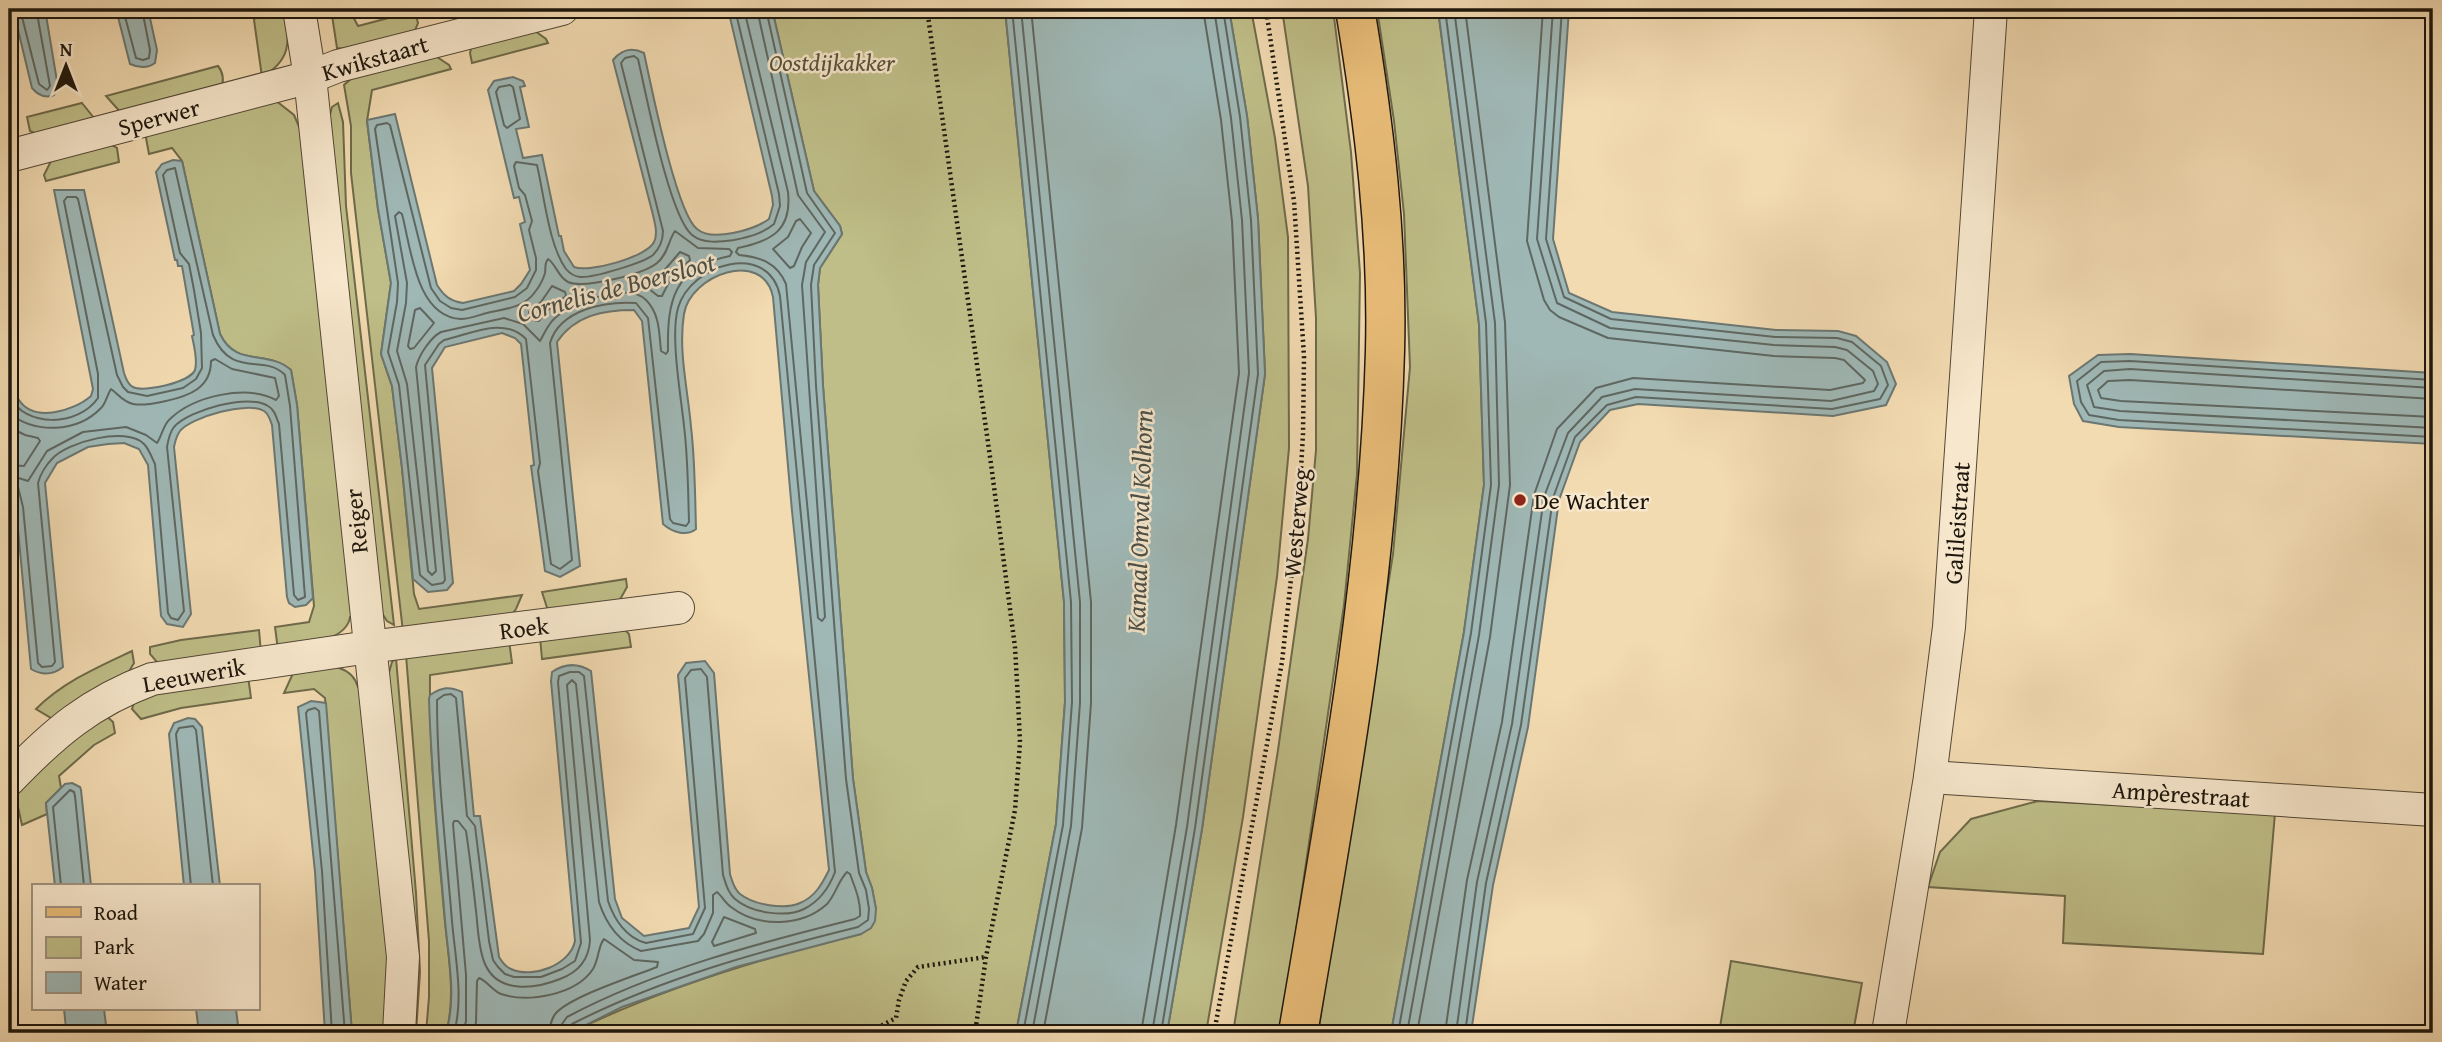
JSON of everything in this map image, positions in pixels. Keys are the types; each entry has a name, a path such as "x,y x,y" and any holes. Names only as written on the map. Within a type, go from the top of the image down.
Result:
{"main road":[{"path":"1298,1033 1340,788 1372,544 1381,436 1385,349 1382,244 1376,149 1355,9"}],"street":[{"name":"Reiger","path":"299,9 310,77 403,957 399,1033"},
{"name":"Kwikstaart","path":"310,77 338,66 562,9"},
{"name":"Galileistraat","path":"1888,1033 1930,777 1949,627 1992,9"},
{"name":"Sperwer","path":"9,156 310,77"},
{"name":"Roek","path":"369,647 678,608"},
{"name":"Leeuwerik","path":"9,780 49,739 74,719 118,692 152,679 369,647"},
{"name":"Ampèrestraat","path":"1930,777 2433,810"}],"path":[{"path":"927,9 996,503 1014,647 1020,741 1015,810 986,957 975,1033"},
{"name":"Westerweg","path":"1214,1033 1282,662 1299,505 1303,434 1304,357 1294,201 1266,9"},
{"path":"867,1033 896,1018 906,981 918,967 986,957"}],"green space":[{"path":"256,9 285,9 288,39 284,56 262,77 254,20"},
{"path":"331,9 349,9 358,26 415,11 418,23 414,33 355,50 337,48"},
{"name":"Oostdijkakker","path":"772,9 1005,9 1064,602 1065,702 1056,824 1016,1033 570,1033 676,988 786,953 861,934 876,909 866,872 853,779 823,386 818,285 820,268 842,234 840,226 814,191"},
{"path":"1229,9 1251,9 1275,138 1288,237 1289,448 1277,577 1243,817 1206,1033 1167,1033 1202,829 1265,374 1258,219 1247,116"},
{"path":"1282,9 1333,9 1351,152 1360,273 1357,474 1344,605 1281,1033 1233,1033 1278,750 1308,539 1316,450 1316,318 1308,186"},
{"path":"1377,9 1438,9 1479,324 1484,485 1464,632 1391,1033 1318,1033 1393,554 1410,367 1404,214 1394,121"},
{"path":"528,26 548,43 472,63 470,53 473,41"},
{"path":"431,53 451,69 372,90 367,121 391,283 381,354 392,386 414,594 419,609 522,595 508,620 403,632 351,173 351,126 344,85 361,70"},
{"path":"218,66 223,77 221,90 122,114 106,96"},
{"path":"275,100 294,115 301,131 353,616 340,632 331,637 278,650 275,627 309,622 314,606 297,405 291,370 272,360 234,351 220,334 182,161 172,148 149,154 146,138 152,130"},
{"path":"82,103 94,118 43,137 30,131 27,117"},
{"path":"338,103 343,122 346,206 394,625 387,621 380,610 328,122 332,107"},
{"path":"108,143 117,148 119,162 46,181 44,175 53,157"},
{"path":"626,579 627,587 618,603 549,614 542,592"},
{"path":"259,630 261,653 162,668 150,654 150,647 181,640"},
{"path":"625,630 629,634 631,647 542,659 540,637"},
{"path":"509,640 512,663 430,675 434,793 451,1003 446,1033 426,1033 429,941 406,655"},
{"path":"132,651 134,663 125,678 56,721 36,709 69,683"},
{"path":"396,658 416,893 420,972 416,1033 411,1033 388,676"},
{"path":"338,665 361,687 388,949 388,1010 384,1033 352,1033 325,698 314,689 284,693 295,669"},
{"path":"248,676 251,698 181,708 141,719 132,709 136,696"},
{"path":"103,713 113,722 115,733 94,745 59,776 61,788 46,803 47,814 22,825 14,789"},
{"path":"2038,801 2275,813 2263,954 2063,943 2065,896 1928,887 1940,852 1971,819"},
{"path":"1731,961 1862,983 1853,1033 1719,1033"}],"water":[{"path":"13,9 45,9 58,87 54,95 42,96 32,88"},
{"path":"116,9 148,9 157,50 155,63 143,67 130,64"},
{"name":"Cornelis de Boersloot","path":"728,9 772,9 814,191 840,226 842,234 820,268 818,285 823,386 853,779 866,872 876,909 875,921 871,928 861,934 736,967 622,1007 570,1033 446,1033 451,1005 451,977 429,699 430,695 438,690 450,688 462,692 474,816 480,816 499,957 511,969 530,972 549,968 566,957 575,941 551,681 552,672 562,667 576,665 591,671 615,899 622,918 644,936 689,928 699,907 678,675 686,663 705,661 714,673 730,874 736,890 761,904 793,905 814,894 829,870 773,297 767,282 756,274 727,272 699,288 689,300 684,314 683,356 693,452 696,529 688,533 675,531 663,524 642,321 634,310 601,313 581,320 557,342 580,566 560,577 545,571 531,466 534,465 521,344 515,338 502,333 445,347 432,368 453,583 447,590 428,592 413,579 392,386 381,354 391,283 367,120 395,114 437,285 448,297 458,302 514,291 530,270 520,224 525,222 519,197 514,198 488,90 494,81 513,77 523,81 525,86 520,87 529,127 516,129 523,158 542,155 559,236 574,267 592,268 630,258 649,248 655,239 653,215 613,60 627,50 644,53 673,174 689,218 697,229 712,234 733,233 769,219 773,205 772,196"},
{"name":"Kanaal Omval Kolhorn","path":"1005,9 1229,9 1247,116 1258,219 1265,374 1202,829 1167,1033 1016,1033 1056,824 1065,702 1064,602"},
{"path":"1438,9 1569,9 1553,239 1569,293 1612,312 1776,330 1838,331 1856,336 1887,362 1896,384 1886,405 1833,416 1638,404 1610,410 1580,442 1559,500 1528,727 1493,885 1471,1033 1391,1033 1464,632 1484,485 1479,324"},
{"path":"173,160 182,161 220,334 234,351 272,360 291,370 297,405 313,598 306,605 295,607 289,603 287,597 272,425 264,411 256,408 233,409 207,416 186,426 176,439 174,447 191,614 183,627 167,624 161,616 148,465 139,449 124,443 88,447 57,463 45,483 63,667 52,673 40,673 31,669 16,508 12,490 9,488 9,373 17,397 26,407 44,413 75,406 91,396 93,389 54,190 84,190 128,383 133,387 147,389 166,385 185,379 195,370 196,362 182,266 178,266 175,260 156,172 162,164"},
{"path":"2130,354 2433,373 2433,444 2119,427 2083,421 2074,404 2069,376 2098,355"},
{"path":"311,701 326,703 352,1033 325,1033 315,872 298,707"},
{"path":"188,718 195,719 202,727 220,884 184,884 169,734 174,723"},
{"path":"72,783 81,790 91,884 55,884 46,803 65,784"},
{"path":"64,1010 104,1010 107,1033 70,1033 70,1029 66,1028"},
{"path":"196,1010 236,1010 239,1033 199,1033"}],"place":[{"name":"De Wachter","path":"1520,500"}]}
